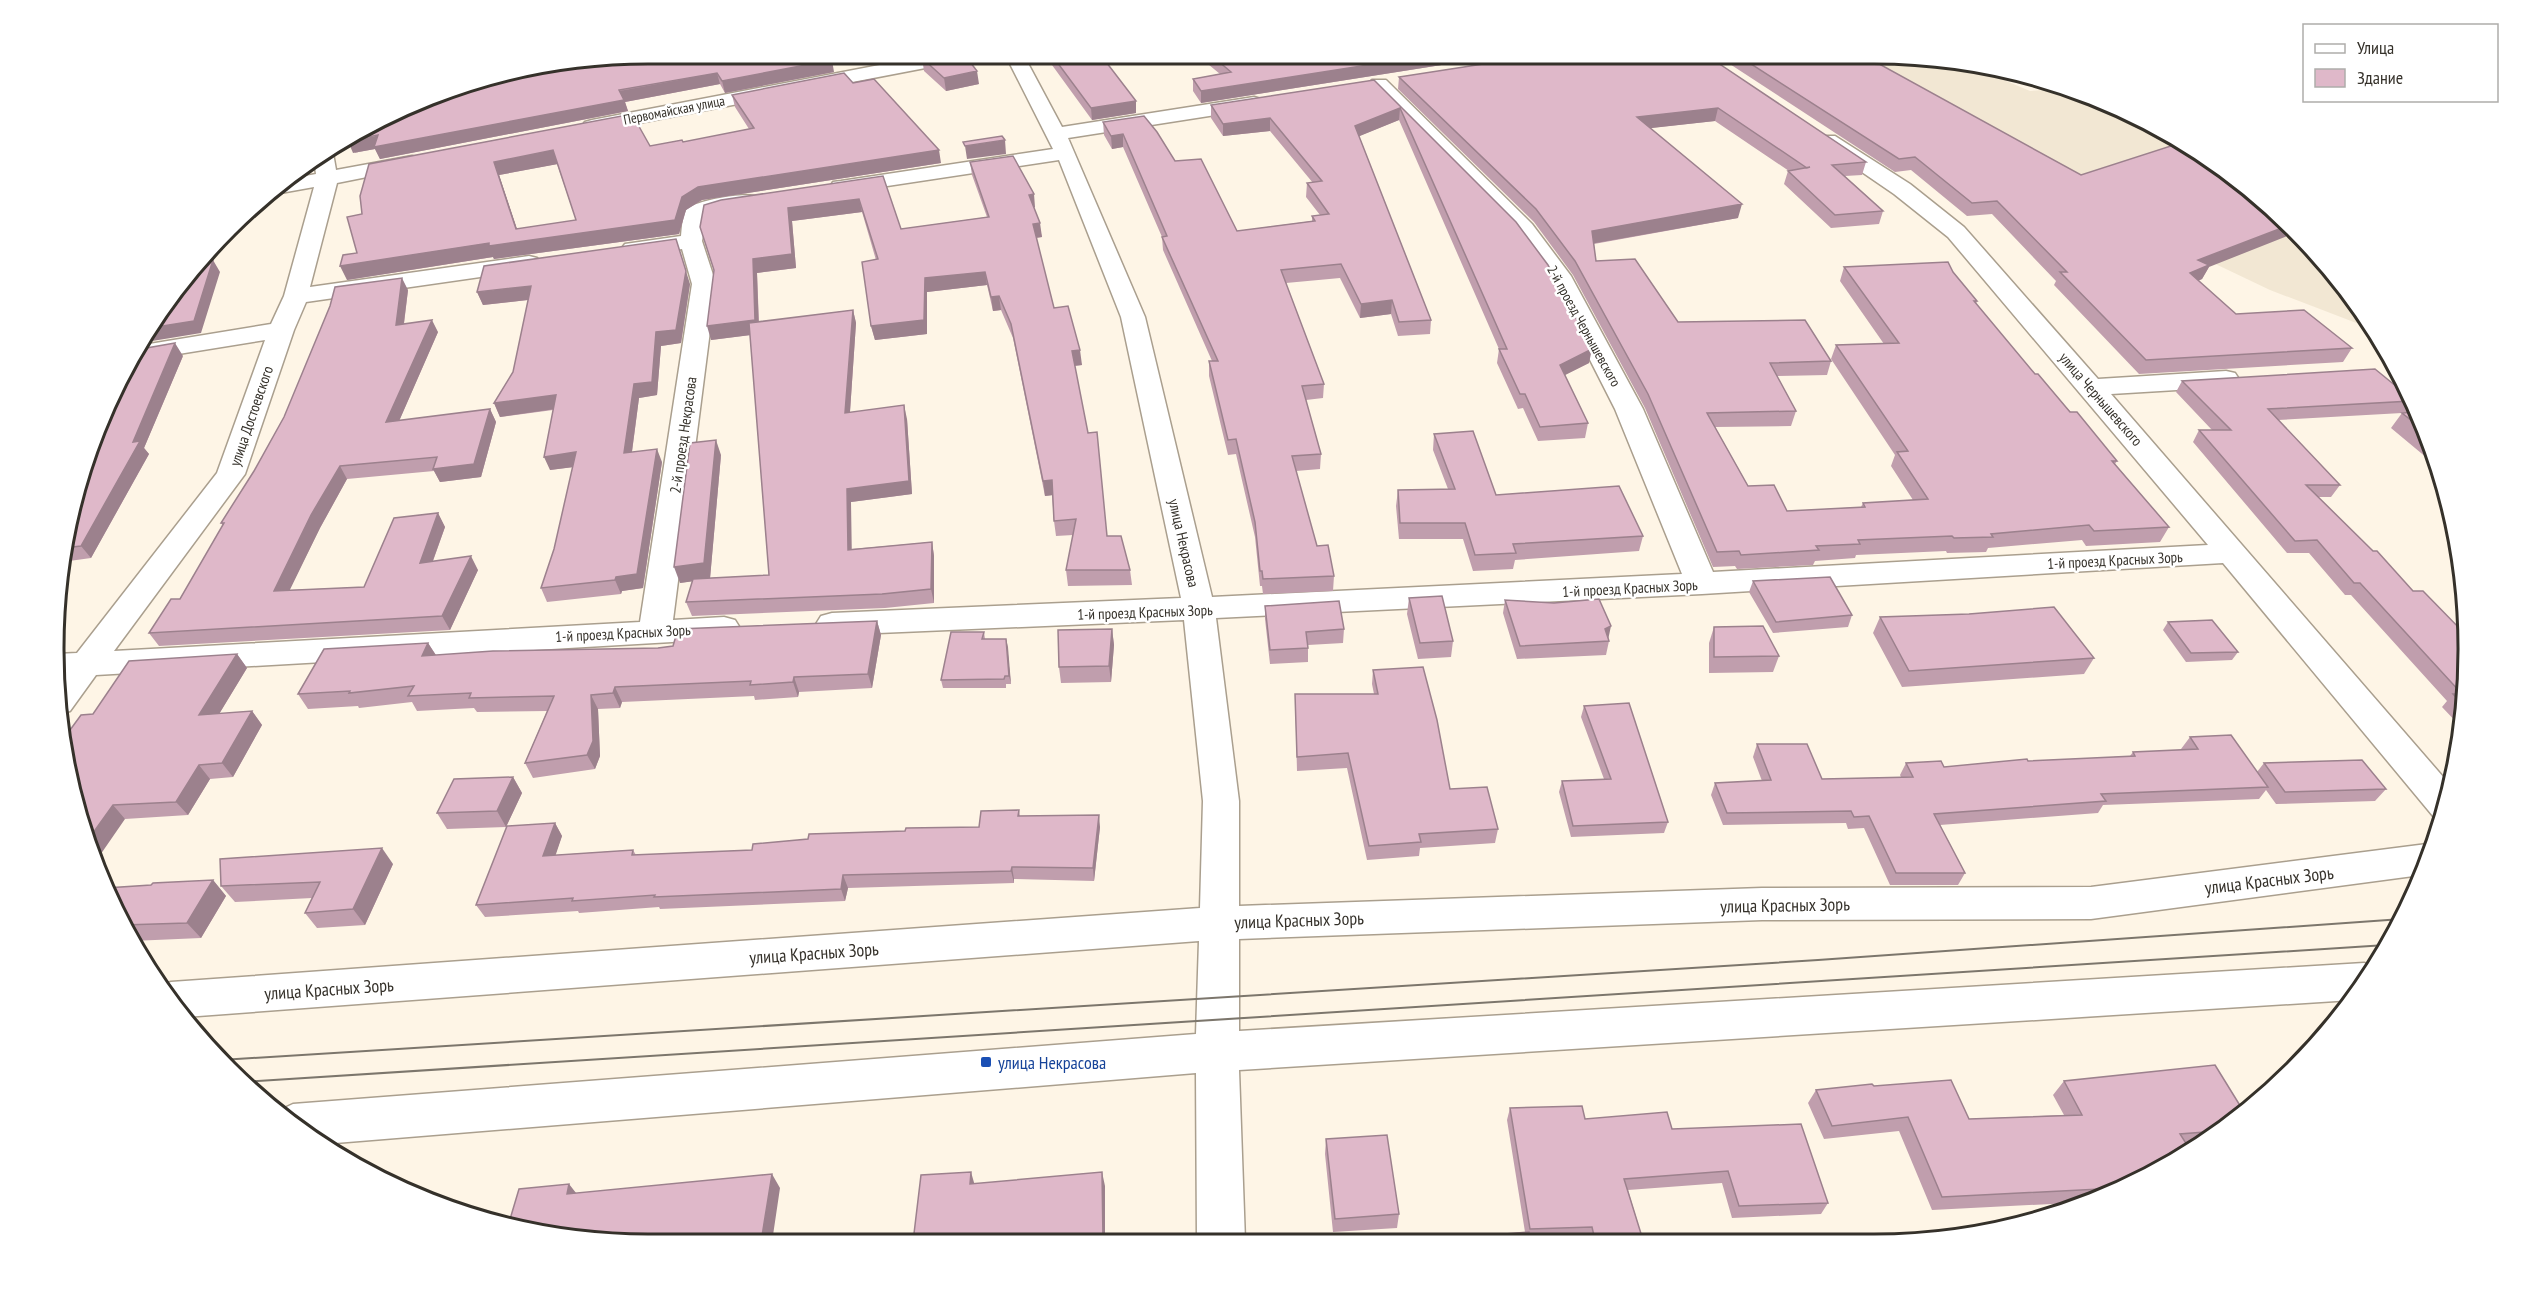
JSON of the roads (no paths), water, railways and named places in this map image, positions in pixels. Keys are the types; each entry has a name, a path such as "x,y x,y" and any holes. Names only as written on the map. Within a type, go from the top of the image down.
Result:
{"street":[{"name":"Первомайская улица","path":"568,131 915,64"},
{"name":"улица Некрасова","path":"1019,64 1060,143 1133,317 1199,610 1221,801 1217,1052 1221,1234"},
{"name":"2-й проезд Чернышевского","path":"1379,84 1524,230 1559,276 1629,409 1702,584"},
{"path":"824,189 1274,100"},
{"name":"улица Чернышевского","path":"1805,125 1902,189 1956,232 2232,552 2439,797"},
{"path":"325,166 430,158"},
{"name":"улица Достоевского","path":"66,682 72,665 231,474 281,330 296,296 325,166"},
{"path":"609,252 691,241 696,213 721,205 767,198"},
{"name":"2-й проезд Некрасова","path":"655,631 704,284 691,241"},
{"path":"296,296 551,260"},
{"path":"146,353 281,330"},
{"path":"2091,387 2253,377"},
{"name":"1-й проезд Красных Зорь","path":"809,625 1199,610 1702,584 2232,552"},
{"name":"1-й проезд Красных Зорь","path":"72,665 750,627"},
{"name":"улица Красных Зорь","path":"181,999 1219,923 1762,904 2091,903 2418,860"},
{"path":"308,1124 1217,1052 2354,982"}],"tram line":[{"path":"233,1059 1818,960 2391,920"},
{"path":"257,1081 2376,946"}],"place":[{"name":"улица Некрасова","path":"986,1062"}]}
